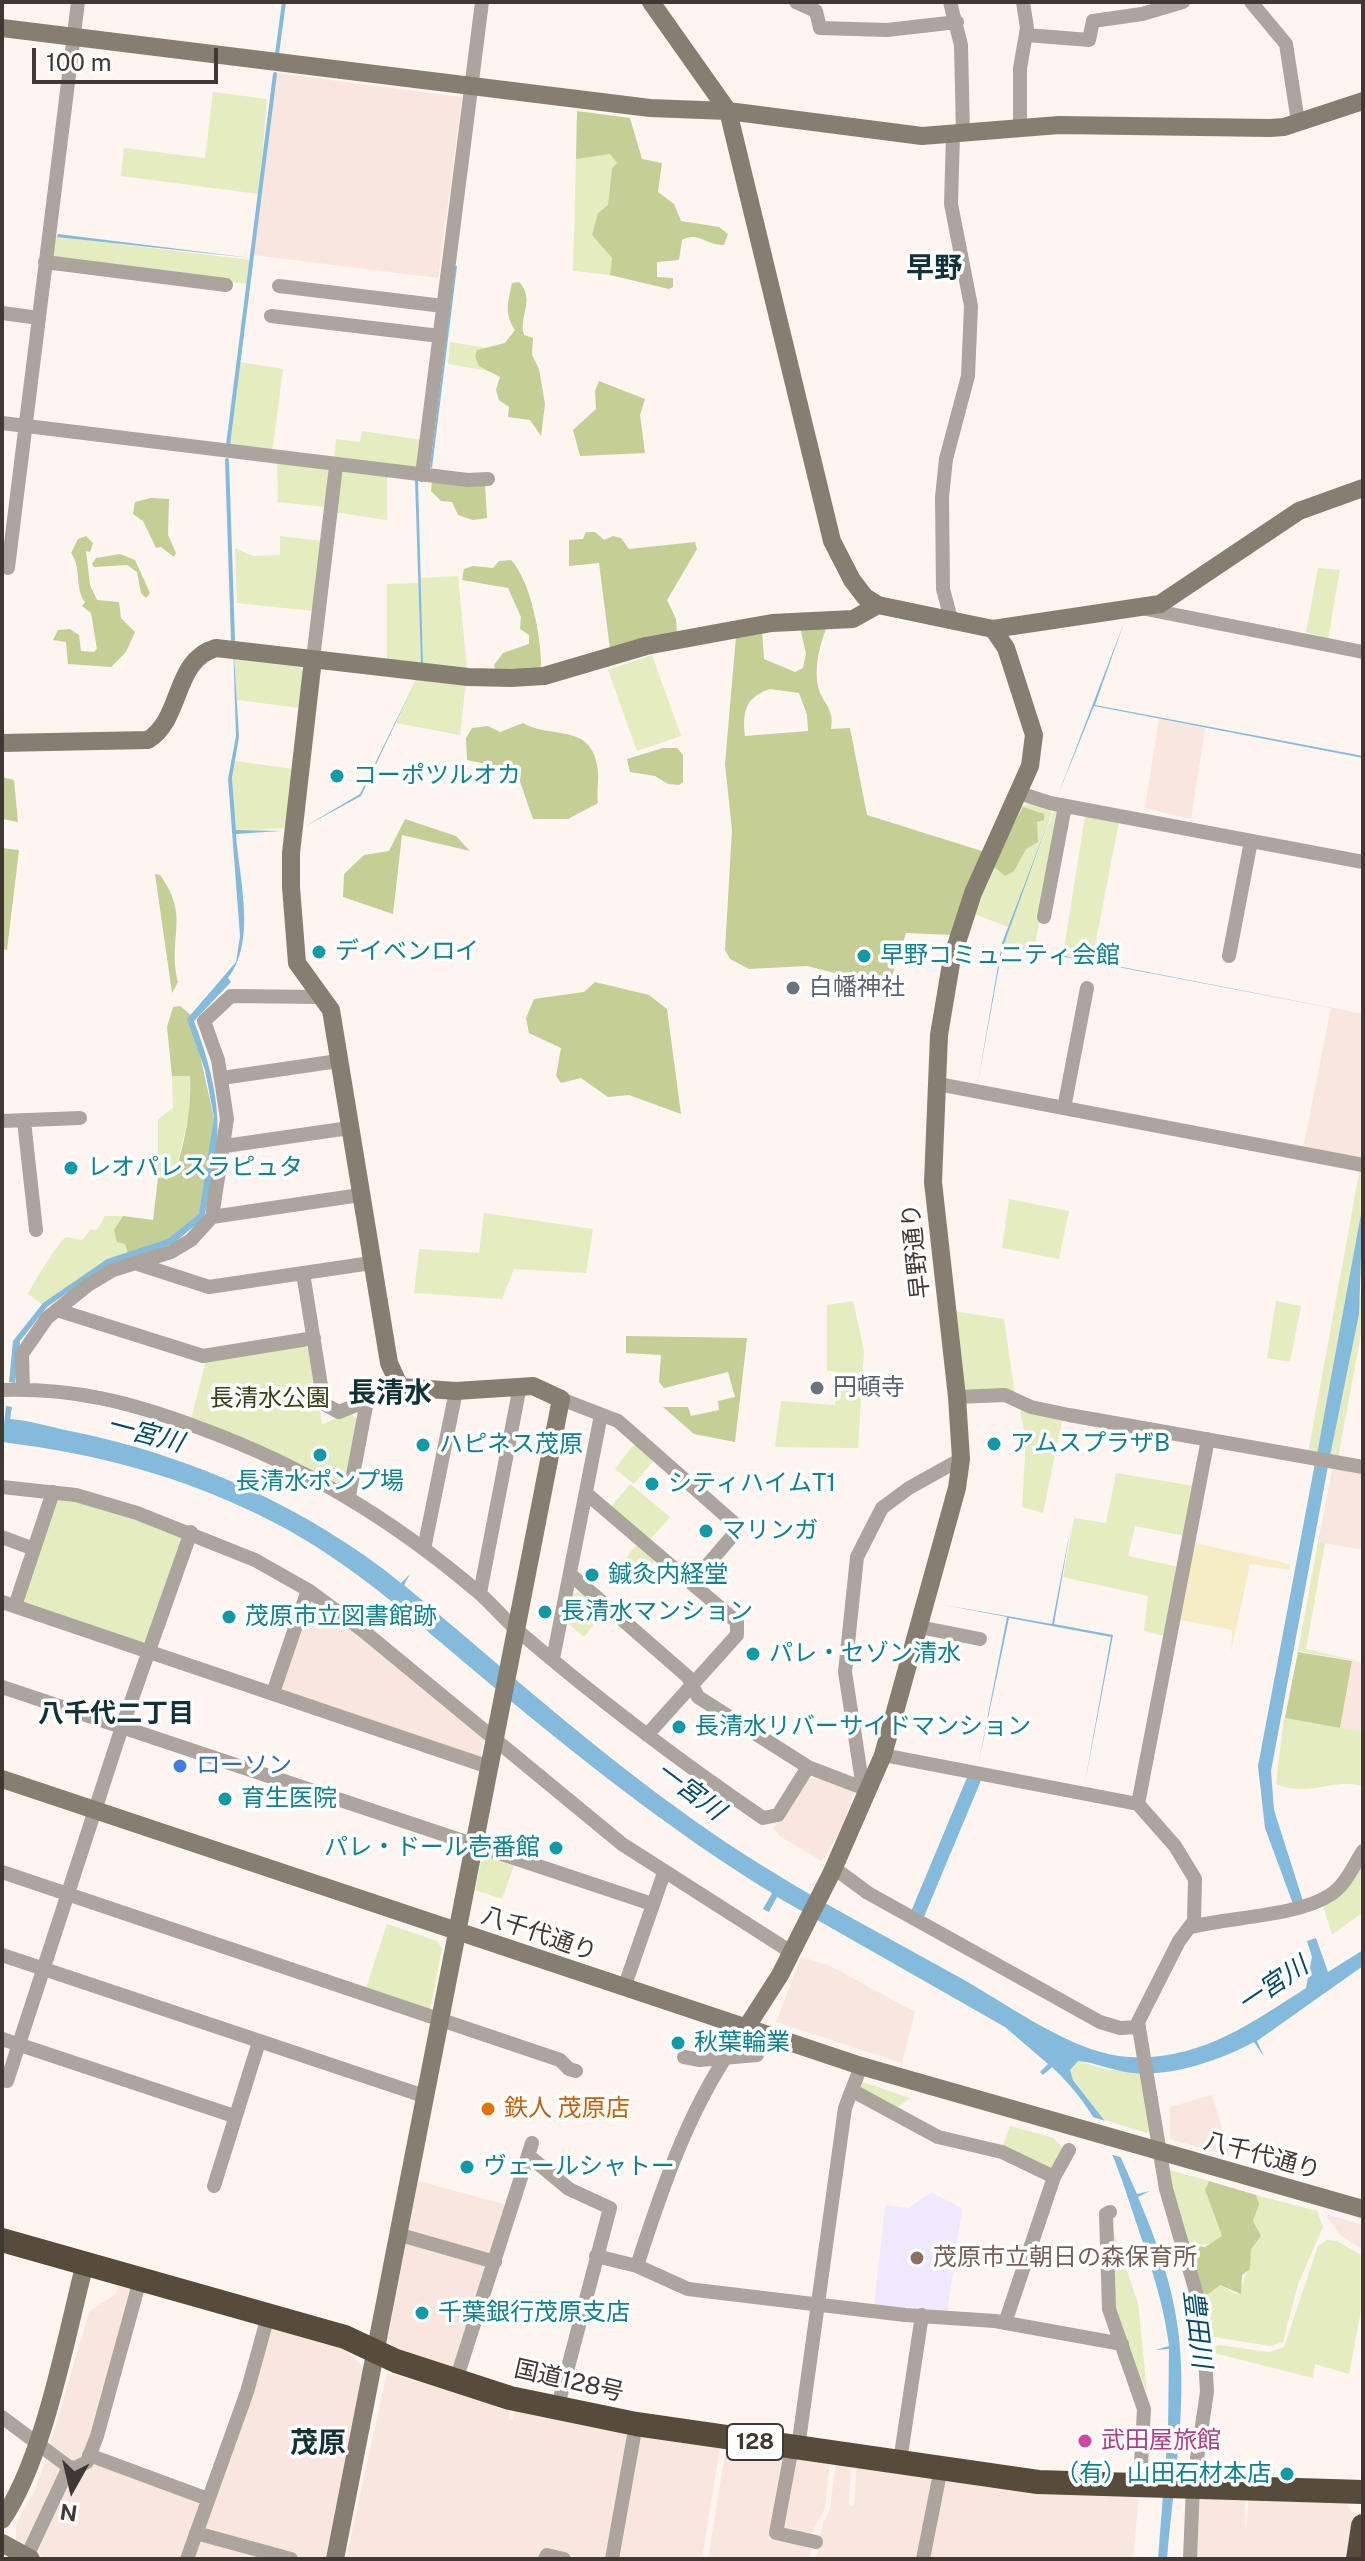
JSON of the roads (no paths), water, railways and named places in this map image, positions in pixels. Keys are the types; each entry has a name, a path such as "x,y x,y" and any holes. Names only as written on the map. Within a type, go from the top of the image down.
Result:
{"highway":[{"name":"国道128号","path":"2,2240 345,2337 376,2352 456,2380 557,2409 636,2424 1038,2482 1363,2492"},
{"path":"1358,2559 1363,2526"}],"street":[{"path":"8,568 78,2"},
{"path":"422,475 482,2"},
{"path":"651,2 728,111 832,541 852,580 865,597 878,605 993,629 1146,609 1175,597 1299,511 1363,488"},
{"path":"796,2 816,11 820,28 887,30 957,22"},
{"path":"950,2 957,22 958,135 951,204 971,306 968,376 946,459 942,497 943,589 951,619"},
{"path":"1020,126 1020,68 1027,35 1023,2"},
{"path":"1027,35 1089,40 1093,21 1142,14 1183,2"},
{"path":"1251,2 1286,44 1298,122"},
{"path":"2,28 650,108 728,111 922,136 958,135 1020,126 1270,128 1363,101"},
{"path":"45,262 226,285"},
{"path":"279,286 443,306"},
{"path":"2,313 39,318"},
{"path":"271,316 440,336"},
{"path":"2,423 336,466 488,479"},
{"path":"336,466 291,853 291,887 297,963 331,1010 385,1350 400,1387"},
{"path":"2,743 148,740 168,719 196,658 216,648 468,677 544,676 646,646 772,623 853,619 878,605"},
{"path":"1146,609 1363,652"},
{"name":"早野通り","path":"793,1947 833,1870 883,1755 957,1488 961,1459 957,1397 935,1223 933,1182 939,1035 952,958 973,893 1030,766 1034,735 1006,648 993,629"},
{"path":"1019,793 1065,806 1363,862"},
{"path":"1044,917 1065,806"},
{"path":"1229,956 1251,841"},
{"path":"1064,1108 1087,988"},
{"path":"23,1389 22,1354 28,1336 63,1302 113,1270 138,1264 191,1240 212,1217 227,1119 222,1078 199,1017 231,996 320,997"},
{"path":"222,1078 338,1061"},
{"path":"938,1084 1363,1165"},
{"path":"2,1121 80,1118"},
{"path":"24,1121 36,1230"},
{"path":"225,1146 349,1128"},
{"path":"212,1217 360,1195"},
{"path":"138,1264 209,1287 371,1263"},
{"path":"303,1273 324,1404 339,1412 400,1387 456,1391 533,1386 618,1421 734,1523 734,1534 692,1583"},
{"path":"63,1302 203,1356 314,1338"},
{"path":"480,1593 520,1386"},
{"path":"2,1390 71,1392 137,1404 284,1460 349,1496 480,1593 515,1635 553,1659 647,1735 763,1818 778,1815 808,1767"},
{"path":"424,1549 456,1391"},
{"path":"957,1397 1005,1395 1031,1407 1069,1415 1363,1467"},
{"path":"335,2559 561,1399"},
{"path":"349,1496 367,1401"},
{"path":"553,1659 601,1415"},
{"path":"1138,1804 1208,1439"},
{"path":"868,1790 861,1775 845,1672 857,1557 882,1508 961,1459"},
{"path":"2,1487 101,1501 191,1532 255,1560 308,1590 495,1735 664,1873 793,1947 757,2015 726,2057 671,2160 637,2266"},
{"path":"53,1492 34,1549 8,1604 489,1767"},
{"path":"587,1494 737,1622 737,1635 647,1735"},
{"path":"7,2081 9,2041 42,1969 191,1532"},
{"path":"2,1537 34,1549"},
{"path":"570,1574 688,1677 698,1697 808,1767 868,1790"},
{"path":"273,1693 308,1590"},
{"path":"919,1627 980,1639"},
{"path":"2,1687 652,1904"},
{"path":"883,1755 1138,1804 1194,1874 1195,1913 1191,1927 1179,1941 1142,2009 1139,2029 1151,2101 1154,2151 1196,2292 1204,2340 1207,2392 1192,2485 1190,2559"},
{"name":"八千代通り","path":"2,1779 861,2066 1363,2209"},
{"path":"1191,1927 1288,1909 1329,1896 1340,1887 1363,1851"},
{"path":"833,1870 868,1893 1100,2022 1139,2029"},
{"path":"2,1872 560,2060 576,2071"},
{"path":"624,1988 664,1873"},
{"path":"2,1955 424,2096"},
{"path":"9,2041 234,2116"},
{"path":"214,2186 259,2042"},
{"path":"684,2057 757,2055"},
{"path":"816,2542 776,2533 795,2448 845,2108 861,2066"},
{"path":"853,2091 938,2137 1002,2152 1054,2177"},
{"path":"456,2380 531,2150 569,2189 610,2208 557,2409"},
{"path":"1005,2323 1054,2177 1069,2150"},
{"path":"1110,2212 1106,2214 1108,2303 1144,2409 1143,2483"},
{"path":"397,2234 495,2262"},
{"path":"596,2256 637,2266 688,2289 1005,2323 1122,2344"},
{"path":"2,2520 21,2488 85,2263"},
{"path":"2,2417 69,2467 81,2466 89,2455 140,2280"},
{"path":"900,2461 922,2315"},
{"path":"187,2559 247,2392 268,2316"},
{"path":"612,2559 636,2424"},
{"path":"89,2455 208,2499"},
{"path":"2,2543 29,2558 69,2467"},
{"path":"923,2559 941,2468"},
{"path":"196,2533 291,2559"},
{"path":"545,2559 547,2555 564,2559"}],"water":[{"path":"58,234 251,258 57,237"},
{"path":"457,266 432,468 430,467"},
{"path":"415,479 418,479 423,665 421,665"},
{"path":"1125,620 1095,705 1363,758 1094,706 1058,795"},
{"path":"233,639 239,737 232,778 236,830 281,831 236,834 244,909 242,946 237,963 228,978 231,982 194,1021 211,1073 217,1119 215,1165 204,1218 174,1243 91,1276 47,1307 20,1341 15,1383 9,1382 13,1341 43,1303 107,1259 168,1239 199,1214 214,1117 205,1070 187,1019 236,962 240,936 228,779 236,736"},
{"path":"416,680 361,796 304,827 360,794"},
{"path":"1052,812 1004,944 1363,1014 1003,945 977,1087 1002,943"},
{"path":"1363,1203 1359,1314 1330,1456 1317,1454"},
{"name":"一宮川","path":"6,1406 12,1407 10,1419 114,1441 202,1469 286,1507 364,1555 401,1583 410,1574 404,1585 583,1736 695,1821 760,1865 828,1905 1045,2028 1087,2048 1129,2057 1154,2057 1201,2046 1244,2027 1306,1988 1312,1957 1307,1941 1316,1938 1328,1972 1363,1950 1363,1966 1257,2041 1264,2057 1254,2042 1209,2062 1175,2071 1142,2074 1078,2061 1070,2070 1073,2080 1104,2120 1137,2194 1150,2191 1138,2197 1158,2248 1173,2301 1179,2338 1181,2393 1167,2559 1158,2559 1168,2431 1169,2349 1155,2350 1169,2346 1163,2311 1149,2260 1110,2150 1093,2116 1052,2067 1043,2075 1040,2072 1048,2064 1005,2027 777,1897 769,1912 763,1909 772,1893 628,1794 386,1597 332,1557 273,1522 175,1480 73,1453 2,1442"},
{"path":"1315,1463 1328,1466 1271,1771 1274,1810 1303,1901 1293,1904 1265,1828 1258,1766"},
{"path":"1071,1526 1054,1624 1113,1635 1084,1788 1111,1637 1009,1618 978,1766 1007,1617 939,1604 1052,1624"}],"waterway":[{"path":"277,54 284,2"},
{"path":"228,445 275,74"},
{"path":"227,460 233,640"},
{"path":"918,1913 974,1779"}],"place":[{"name":"コーポツルオカ","path":"337,776"},
{"name":"デイベンロイ","path":"319,952"},
{"name":"早野コミュニティ会館","path":"864,956"},
{"name":"白幡神社","path":"793,988"},
{"name":"レオパレスラピュタ","path":"71,1168"},
{"name":"円頓寺","path":"817,1388"},
{"name":"アムスプラザB","path":"994,1444"},
{"name":"ハピネス茂原","path":"423,1445"},
{"name":"長清水ポンプ場","path":"320,1455"},
{"name":"シティハイムT1","path":"652,1484"},
{"name":"マリンガ","path":"706,1531"},
{"name":"鍼灸内経堂","path":"592,1575"},
{"name":"長清水マンション","path":"545,1612"},
{"name":"茂原市立図書館跡","path":"229,1617"},
{"name":"パレ・セゾン清水","path":"753,1654"},
{"name":"長清水リバーサイドマンション","path":"679,1727"},
{"name":"ローソン","path":"180,1766"},
{"name":"育生医院","path":"225,1799"},
{"name":"パレ・ドール壱番館","path":"556,1848"},
{"name":"秋葉輪業","path":"678,2043"},
{"name":"鉄人 茂原店","path":"488,2109"},
{"name":"ヴェールシャトー","path":"467,2167"},
{"name":"茂原市立朝日の森保育所","path":"917,2258"},
{"name":"千葉銀行茂原支店","path":"422,2313"},
{"name":"武田屋旅館","path":"1085,2441"},
{"name":"（有）山田石材本店","path":"1287,2474"}],"district":[{"name":"早野","path":"934,268"},
{"name":"長清水","path":"390,1393"},
{"name":"八千代二丁目","path":"116,1714"},
{"name":"茂原","path":"318,2443"}],"park label":[{"name":"長清水公園","path":"270,1399"}],"water label":[{"name":"豊田川","path":"1197,2329"}]}
